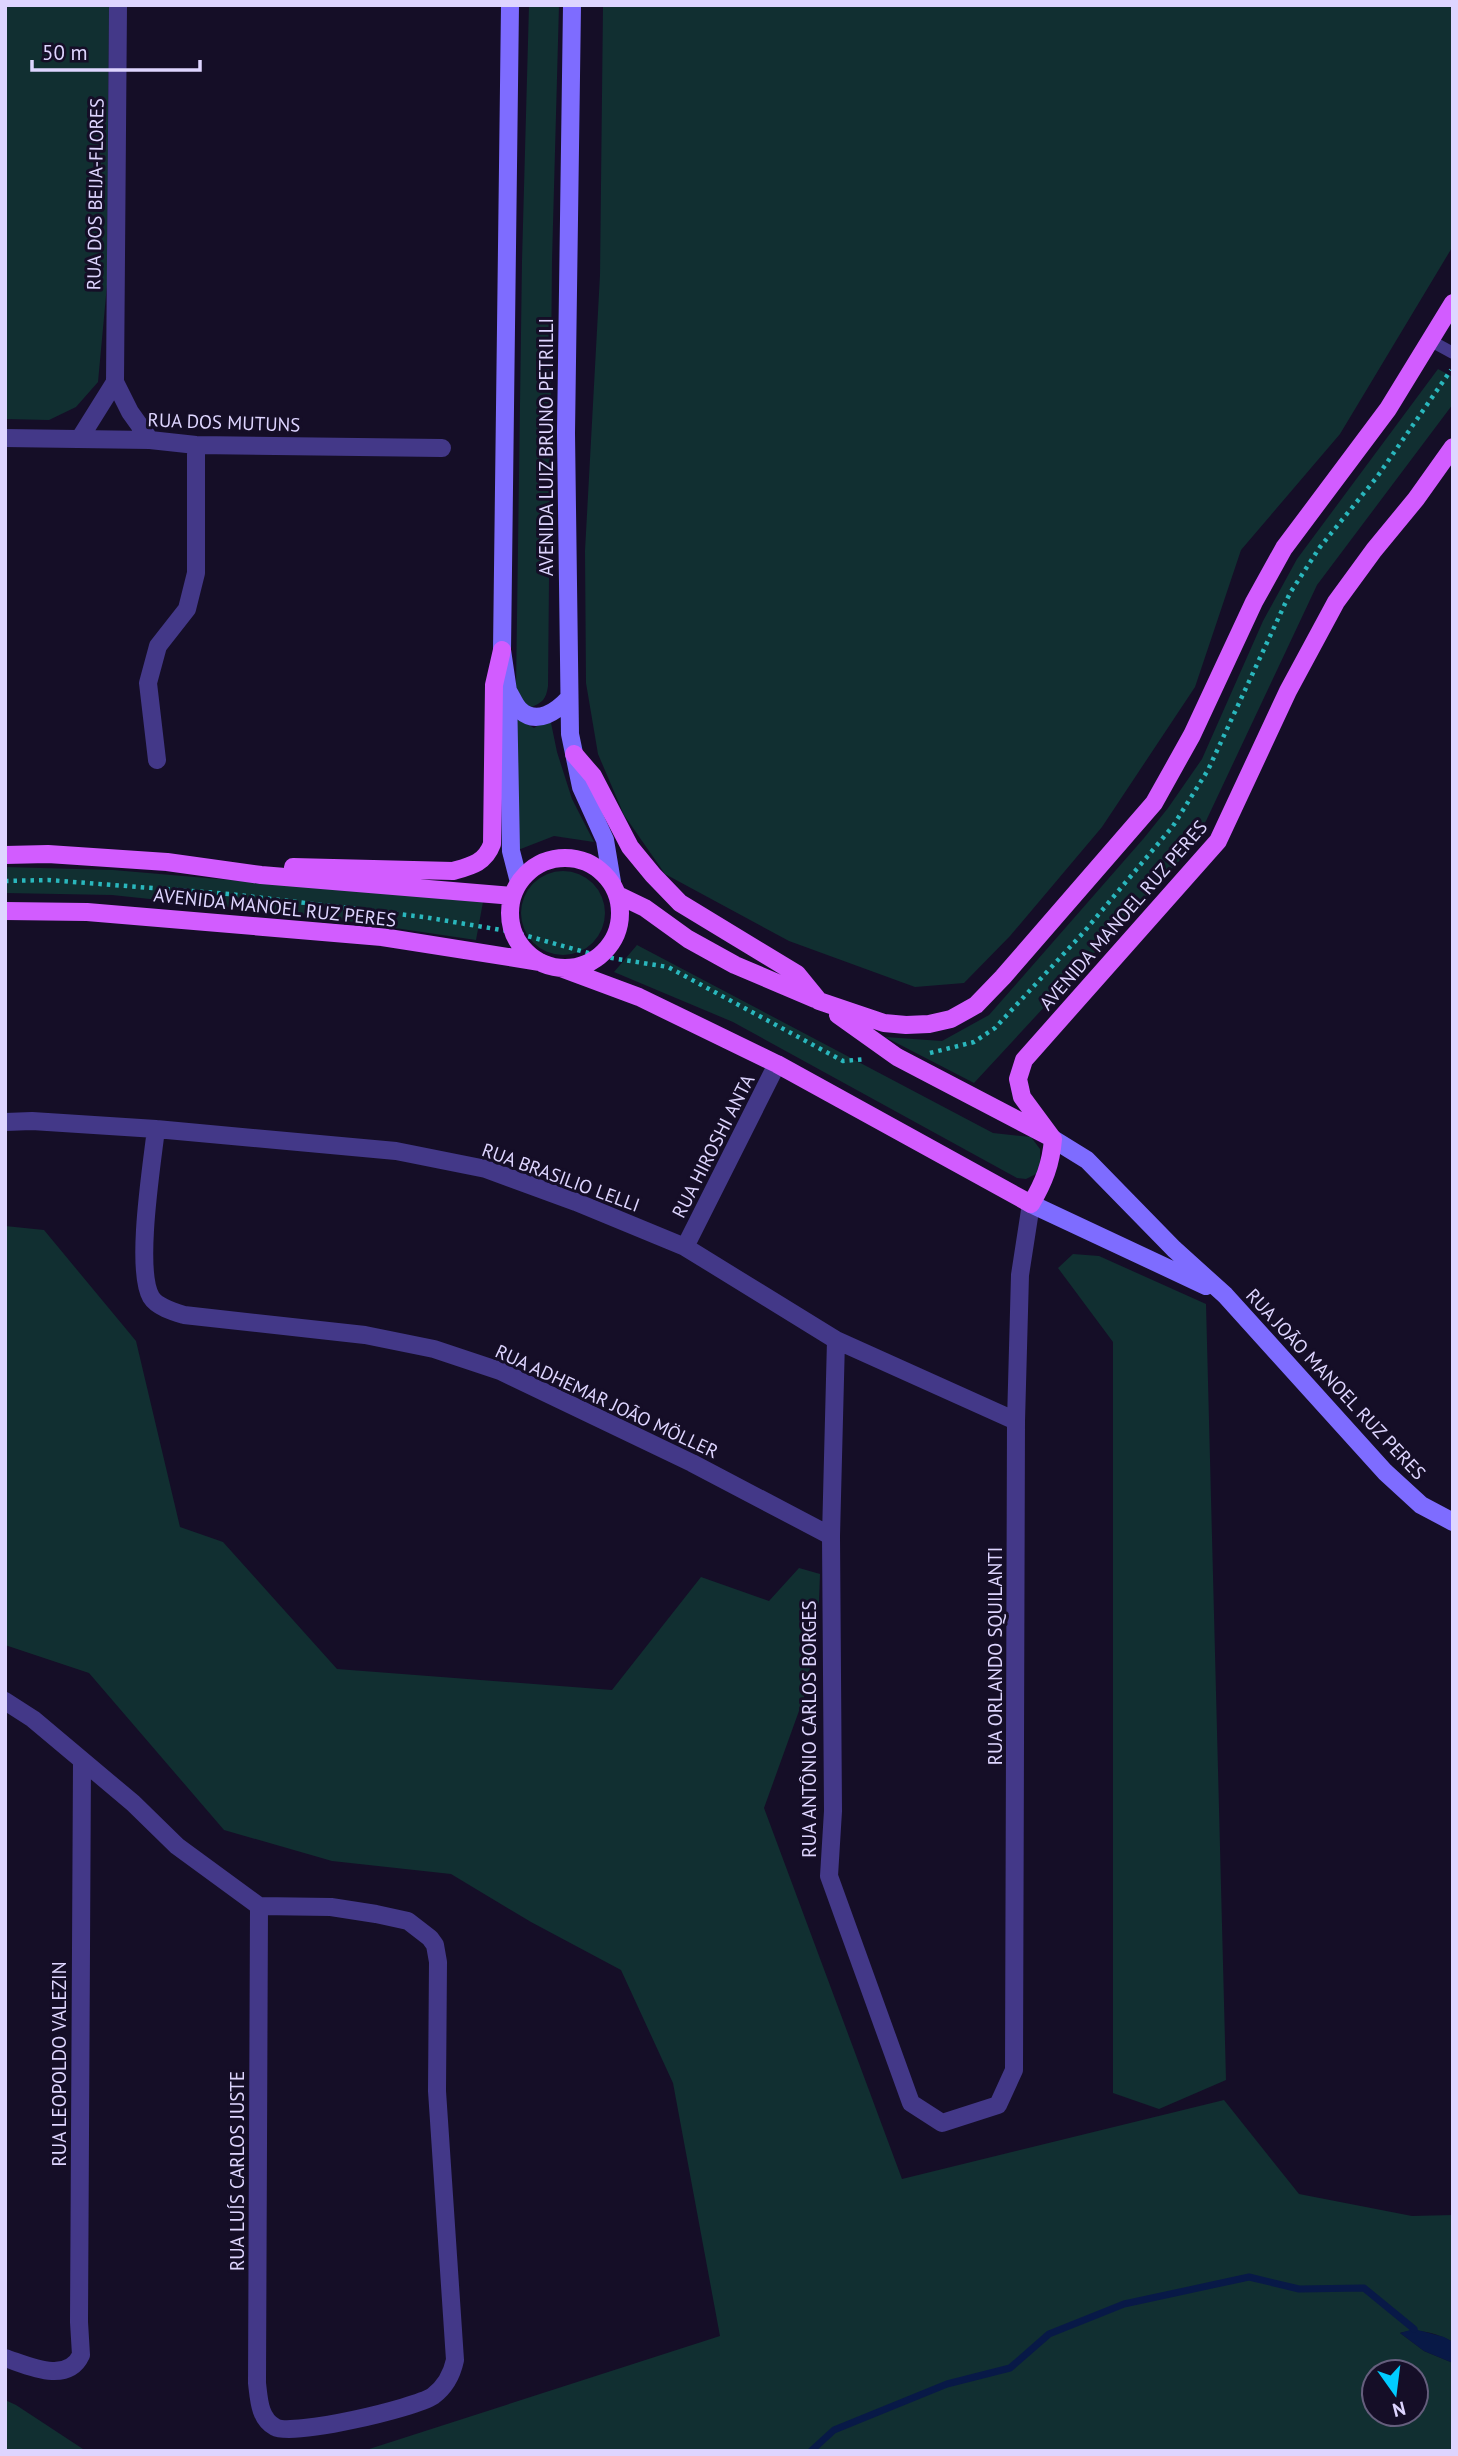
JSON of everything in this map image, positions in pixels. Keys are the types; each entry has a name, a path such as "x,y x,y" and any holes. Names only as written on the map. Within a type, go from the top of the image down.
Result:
{"main road":[{"path":"510,5 502,650 508,691 511,851 515,889 509,908 513,932 519,944 540,962 639,998 777,1064 1031,1204 1049,1169 1053,1139 897,1057 819,1001 797,974 680,903 630,847 593,776 574,754"},
{"name":"AVENIDA LUIZ BRUNO PETRILLI","path":"572,5 566,433 570,734 581,787 605,840 615,889"},
{"path":"515,889 539,864 565,857 592,864 603,872 615,889 688,939 735,965 819,1001 884,1023 906,1025 951,1019 976,1005 1154,803 1192,735 1254,602 1284,548 1388,409 1453,303"},
{"name":"AVENIDA MANOEL RUZ PERES","path":"1053,1139 1022,1097 1018,1079 1024,1060 1219,841 1288,691 1336,602 1453,447"},
{"path":"261,875 297,866 453,871 483,859 492,844 494,685 502,650"},
{"path":"508,691 521,711 536,717 557,711 569,698"},
{"path":"5,843 48,854"},
{"name":"AVENIDA MANOEL RUZ PERES","path":"5,855 48,854 167,862 261,875 515,889"},
{"path":"561,968 587,963 609,947 620,922 615,889"},
{"name":"AVENIDA MANOEL RUZ PERES","path":"5,911 87,912 382,937 540,962"},
{"name":"RUA JOÃO MANOEL RUZ PERES","path":"1053,1139 1087,1160 1174,1249 1225,1295 1385,1472 1421,1505 1453,1522"},
{"name":"RUA JOÃO MANOEL RUZ PERES","path":"1031,1204 1225,1295"}],"street":[{"name":"RUA DOS BEIJA-FLORES","path":"118,5 115,382 130,412 150,440"},
{"path":"80,438 115,382"},
{"name":"RUA DOS MUTUNS","path":"5,438 150,440 196,445 442,447"},
{"path":"157,760 148,683 158,646 187,609 196,573 196,445"},
{"name":"RUA HIROSHI ANTA","path":"685,1247 777,1064"},
{"name":"RUA BRASILIO LELLI","path":"5,1122 32,1121 156,1129 396,1151 486,1169 576,1202 685,1247 836,1340 1016,1421"},
{"name":"RUA ADHEMAR JOÃO MÖLLER","path":"156,1129 144,1254 151,1297 166,1308 184,1315 365,1335 434,1349 500,1371 692,1463 831,1536"},
{"name":"RUA ORLANDO SQUILANTI","path":"911,2103 942,2123 998,2105 1014,2070 1016,1421 1020,1276 1031,1204"},
{"name":"RUA ANTÔNIO CARLOS BORGES","path":"836,1340 831,1536 833,1811 829,1876 911,2103"},
{"path":"5,1701 33,1719 132,1803 177,1846 259,1906"},
{"name":"RUA LEOPOLDO VALEZIN","path":"5,2357 43,2371 62,2370 74,2364 81,2355 79,2294 82,1762"},
{"name":"RUA LUÍS CARLOS JUSTE","path":"259,1906 331,1907 408,1921 423,1931 435,1945 438,1962 438,2091 455,2360 445,2384 425,2401 324,2427 277,2429 263,2414 257,2384 259,1906"}],"lane":[{"path":"1431,341 1453,353"}],"green space":[{"path":"5,5 109,5 107,285 98,382 76,407 49,420 5,419"},
{"path":"529,5 559,5 552,261 548,686 543,700 529,708 520,699 516,689 522,261"},
{"path":"603,5 1453,5 1453,246 1340,434 1241,550 1195,687 1102,827 1010,936 964,983 915,987 789,941 665,874 624,815 598,754 586,683 585,551 600,275"},
{"path":"1438,369 1453,377 1453,404 1317,585 1206,821 1181,859 974,1083 885,1037 942,1041 989,1015 1144,838 1202,759 1263,621 1297,559"},
{"path":"515,717 534,728 550,718 557,752 572,799 594,842 554,836 518,850"},
{"path":"5,867 113,870 483,902 476,940 320,917 112,895 5,893"},
{"path":"563,871 579,874 593,883 602,897 605,913 602,929 593,943 579,952 563,955 547,952 533,943 524,929 521,913 524,897 533,883 547,874"},
{"path":"637,945 993,1133 1031,1137 1040,1149 1040,1172 1026,1179 1017,1178 733,1022 614,972"},
{"path":"5,1226 44,1230 136,1341 180,1527 223,1542 337,1669 612,1690 701,1577 769,1601 799,1568 820,1574 818,1629 804,1697 764,1808 902,2179 1224,2100 1299,2194 1412,2216 1453,2215 1453,2342 1427,2332 1400,2333 1424,2351 1453,2363 1453,2451 363,2451 720,2336 673,2083 621,1970 531,1922 451,1874 332,1861 224,1830 89,1673 5,1645"},
{"path":"1073,1254 1099,1256 1206,1304 1226,2080 1159,2109 1113,2093 1113,1342 1058,1268"},
{"path":"5,2400 16,2405 86,2451 5,2451"}],"water":[{"path":"1414,2329 1453,2342 1453,2363 1424,2351 1400,2333"}],"waterway":[{"path":"811,2451 834,2430 947,2384 1010,2368 1049,2334 1124,2304 1249,2277 1299,2289 1364,2288 1414,2329"}]}
